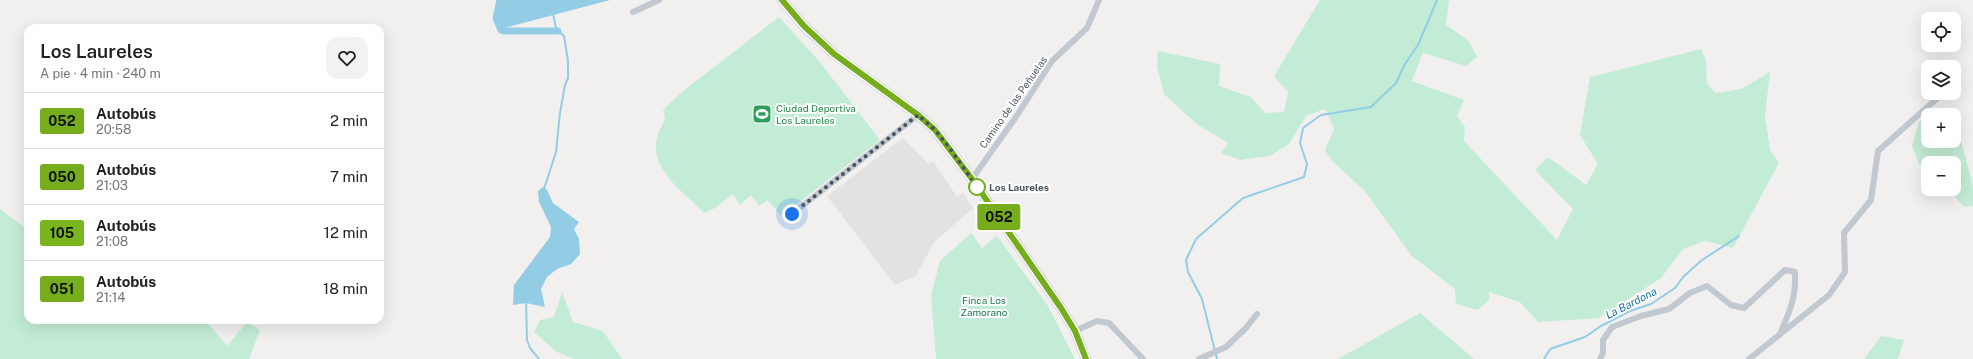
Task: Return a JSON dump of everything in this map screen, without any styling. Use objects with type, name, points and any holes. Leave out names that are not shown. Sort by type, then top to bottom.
[{"type":"main road","points":[[782,0],[804,26],[834,54],[918,115],[940,135],[972,179],[1075,331],[1086,359]]},
{"type":"street","points":[[633,12],[659,0]]},
{"type":"street","name":"Camino de las Peñuelas","points":[[972,179],[1016,117],[1052,61],[1087,28],[1099,0]]},
{"type":"street","points":[[1749,359],[1829,295],[1845,272],[1844,233],[1871,200],[1878,151],[1935,100]]},
{"type":"street","points":[[792,214],[918,115]]},
{"type":"street","points":[[1600,359],[1603,353],[1603,340],[1612,327],[1641,316],[1669,309],[1690,293],[1707,286],[1731,305],[1744,308],[1785,270],[1795,272],[1795,283],[1793,301],[1779,336]]},
{"type":"street","points":[[1199,359],[1226,347],[1246,328],[1257,314]]},
{"type":"street","points":[[1075,331],[1097,321],[1109,323],[1143,359]]},
{"type":"shaded area","points":[[903,138],[929,164],[933,161],[957,197],[963,193],[973,208],[934,242],[916,276],[895,285],[827,196]]},
{"type":"green space","points":[[1320,0],[1449,0],[1446,25],[1469,41],[1477,57],[1466,66],[1423,53],[1412,81],[1464,100],[1457,116],[1465,127],[1464,141],[1557,240],[1573,209],[1535,170],[1548,157],[1586,185],[1598,164],[1580,135],[1590,77],[1701,49],[1706,60],[1707,84],[1716,93],[1741,89],[1770,72],[1765,116],[1770,150],[1779,163],[1733,248],[1705,241],[1683,249],[1661,278],[1599,318],[1538,322],[1520,302],[1489,292],[1489,300],[1478,310],[1456,304],[1455,289],[1412,256],[1364,190],[1332,161],[1325,150],[1334,129],[1325,109],[1306,116],[1289,144],[1270,156],[1240,160],[1221,153],[1228,143],[1198,125],[1164,94],[1157,67],[1158,51],[1220,64],[1219,86],[1251,97],[1265,113],[1284,112],[1288,92],[1274,76]]},
{"type":"green space","name":"Ciudad Deportiva Los Laureles","points":[[779,17],[819,61],[880,140],[781,216],[768,200],[759,206],[751,195],[740,205],[733,194],[715,208],[704,213],[670,180],[663,171],[658,160],[656,150],[657,138],[665,118],[663,110],[683,91]]},
{"type":"green space","points":[[1921,120],[1921,148],[1961,148],[1961,140],[1973,187],[1973,206],[1964,207],[1954,196],[1961,196],[1961,156],[1921,156],[1921,166],[1919,164],[1912,146],[1919,122]]},
{"type":"green space","points":[[0,209],[24,227],[24,324],[208,324],[227,346],[245,324],[250,324],[260,330],[249,359],[0,359]]},
{"type":"green space","name":"Finca Los Zamorano","points":[[971,233],[982,248],[997,236],[1048,306],[1075,359],[936,359],[931,295],[940,261]]},
{"type":"green space","points":[[562,292],[573,322],[603,331],[622,359],[574,359],[557,352],[534,332],[540,320],[554,317]]},
{"type":"green space","points":[[1420,313],[1474,359],[1338,359]]},
{"type":"green space","points":[[1881,336],[1904,340],[1898,359],[1864,359]]},
{"type":"water","points":[[502,0],[610,0],[504,28],[499,20]]},
{"type":"water","points":[[543,187],[547,190],[553,203],[579,222],[574,229],[579,239],[580,254],[571,264],[557,269],[547,277],[541,289],[545,307],[526,303],[513,305],[514,285],[550,237],[551,227],[539,202],[538,191]]},
{"type":"waterway","points":[[500,0],[496,18],[501,30],[558,31]]},
{"type":"waterway","points":[[1217,359],[1202,299],[1188,272],[1186,260],[1196,239],[1243,198],[1304,177],[1307,164],[1300,143],[1303,128],[1321,115],[1371,107],[1396,83],[1405,64],[1418,45],[1437,0]]},
{"type":"waterway","points":[[544,189],[556,152],[560,113],[565,85],[568,78],[568,61],[564,36],[556,29],[553,13]]},
{"type":"waterway","name":"La Bardona","points":[[1544,359],[1550,349],[1585,337],[1601,326],[1630,311],[1651,304],[1675,288],[1683,277],[1702,260],[1739,236]]},
{"type":"waterway","points":[[526,301],[527,340],[530,348],[539,359]]},
{"type":"bus line","name":"052","points":[[782,0],[804,26],[834,54],[918,115],[935,130],[972,179],[1061,308],[1075,331],[1086,359]]},
{"type":"place","name":"Ciudad Deportiva Los Laureles","points":[[762,114]]},
{"type":"place","name":"Los Laureles","points":[[977,187]]},
{"type":"route","points":[[792,214],[918,115],[935,130],[978,188],[977,187]]}]
